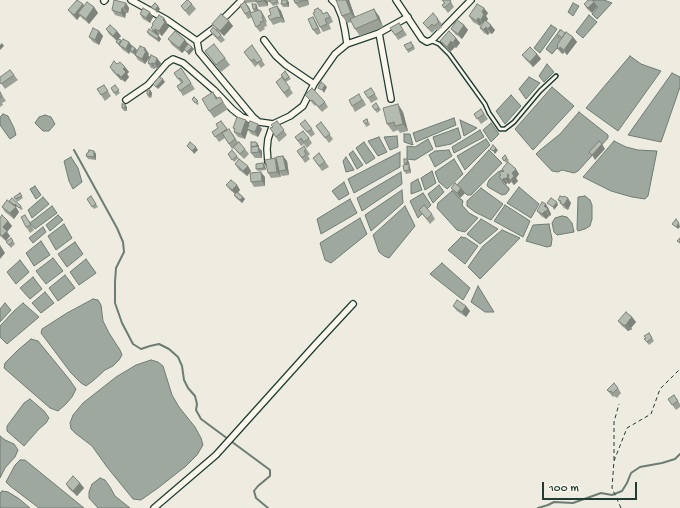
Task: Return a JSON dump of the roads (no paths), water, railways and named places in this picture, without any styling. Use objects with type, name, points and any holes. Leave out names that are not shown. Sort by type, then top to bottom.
[{"type":"street","points":[[131,0],[167,20],[197,41],[199,52],[259,122]]},
{"type":"street","points":[[197,41],[213,29],[242,0]]},
{"type":"street","points":[[332,0],[337,5],[342,17],[347,44]]},
{"type":"street","points":[[396,0],[422,39],[427,42],[432,40],[471,0]]},
{"type":"street","points":[[126,100],[148,85],[167,63],[173,59],[183,63],[242,117],[273,124],[290,116],[303,106],[314,84],[335,54],[347,44],[380,33],[408,17]]},
{"type":"street","points":[[380,33],[391,99]]},
{"type":"street","points":[[264,40],[276,56],[286,65],[314,84]]},
{"type":"street","points":[[268,162],[268,138],[273,124]]},
{"type":"street","points":[[154,508],[216,455],[354,304]]},
{"type":"lane","points":[[432,40],[439,44],[449,54],[485,104],[489,113],[500,129],[505,129],[514,122],[540,91],[556,76]]},
{"type":"waterway","points":[[74,150],[117,228],[123,242],[124,252],[116,268],[115,303],[122,323],[133,344],[141,349],[159,344],[169,349],[178,357],[182,366],[184,380],[188,388],[195,396],[197,404],[196,410],[201,419],[270,470],[270,476],[254,491],[256,498],[268,508]]},
{"type":"waterway","points":[[538,508],[554,502],[573,503],[601,493],[612,495],[622,491],[631,473],[640,467],[675,459],[680,454]]}]
